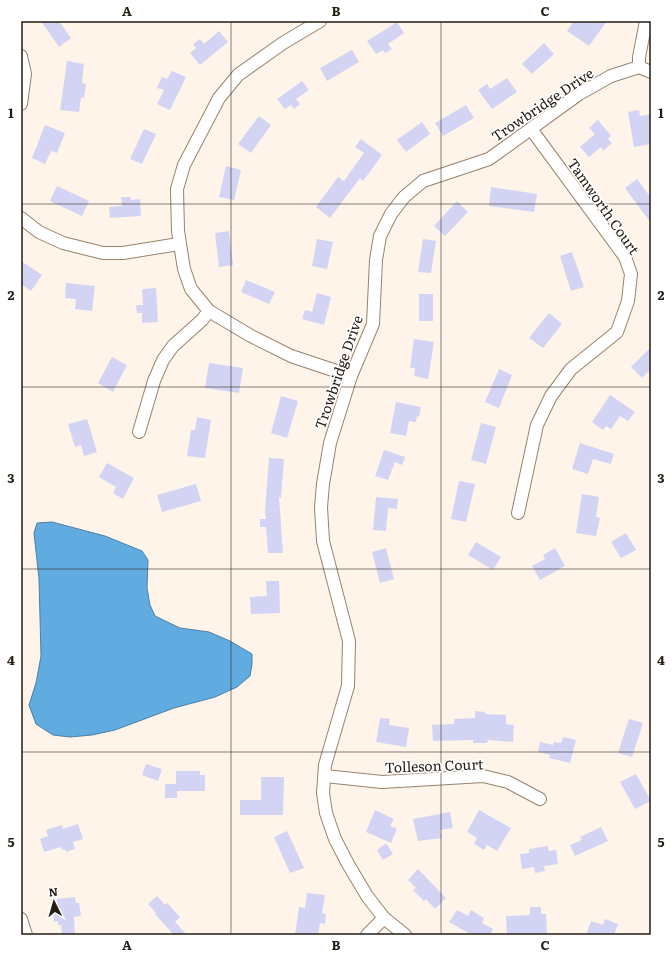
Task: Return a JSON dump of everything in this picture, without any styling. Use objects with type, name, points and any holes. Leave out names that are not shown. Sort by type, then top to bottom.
[{"type":"street","points":[[320,21],[283,43],[238,74],[219,98],[184,165],[177,188],[176,206],[179,244],[184,270],[191,290],[209,311],[251,336],[291,356],[351,376]]},
{"type":"street","points":[[646,21],[639,57],[639,67],[651,72]]},
{"type":"street","points":[[21,56],[25,74],[21,104]]},
{"type":"street","name":"Trowbridge Drive","points":[[405,935],[384,918],[367,896],[348,864],[335,839],[326,813],[323,793],[325,765],[348,686],[349,641],[324,542],[322,499],[323,484],[330,443],[351,376],[373,324],[376,260],[380,236],[391,214],[404,197],[423,181],[489,159],[579,94],[611,76],[639,67]]},
{"type":"street","name":"Tamworth Court","points":[[518,513],[537,425],[551,396],[571,369],[617,332],[628,301],[631,274],[625,257],[531,129]]},
{"type":"street","points":[[21,218],[39,232],[63,243],[103,253],[123,253],[179,244]]},
{"type":"street","points":[[139,432],[154,381],[163,360],[174,346],[202,320],[209,311]]},
{"type":"street","name":"Tolleson Court","points":[[324,776],[382,782],[483,776],[508,782],[540,799]]},
{"type":"street","points":[[367,935],[384,918]]},
{"type":"street","points":[[21,919],[26,935]]},
{"type":"water","points":[[52,522],[105,536],[142,551],[148,560],[147,588],[150,605],[155,616],[180,628],[209,632],[230,641],[252,654],[250,676],[237,687],[215,697],[174,708],[115,730],[92,735],[70,737],[53,735],[36,724],[29,705],[36,683],[41,656],[39,579],[34,533],[37,523]]},
{"type":"building","points":[[41,21],[59,21],[71,38],[59,47]]},
{"type":"building","points":[[574,21],[607,21],[589,46],[567,31]]},
{"type":"building","points":[[397,22],[404,33],[388,44],[392,49],[385,53],[383,50],[376,54],[367,41]]},
{"type":"building","points":[[219,31],[228,42],[200,65],[190,53],[196,48],[193,44],[200,39],[204,44]]},
{"type":"building","points":[[544,43],[554,54],[532,74],[522,64]]},
{"type":"building","points":[[352,50],[359,62],[327,81],[320,68]]},
{"type":"building","points":[[67,61],[84,64],[82,83],[86,84],[84,98],[81,97],[79,112],[60,110]]},
{"type":"building","points":[[172,71],[186,77],[170,110],[157,104],[164,90],[157,88],[162,77],[167,79]]},
{"type":"building","points":[[507,78],[517,92],[492,109],[478,90],[487,84],[490,89]]},
{"type":"building","points":[[302,81],[309,90],[296,99],[300,104],[294,109],[291,105],[285,109],[277,99]]},
{"type":"building","points":[[466,105],[474,118],[443,136],[435,123]]},
{"type":"building","points":[[639,110],[640,116],[651,114],[651,144],[634,147],[628,112]]},
{"type":"building","points":[[259,116],[271,125],[251,153],[238,144]]},
{"type":"building","points":[[598,120],[611,136],[608,139],[612,143],[603,151],[601,147],[589,157],[580,147],[595,134],[589,128]]},
{"type":"building","points":[[422,122],[430,134],[406,152],[397,140]]},
{"type":"building","points":[[45,125],[65,133],[57,153],[51,151],[45,164],[32,158]]},
{"type":"building","points":[[144,129],[156,134],[142,164],[130,159]]},
{"type":"building","points":[[361,139],[382,155],[363,181],[360,178],[330,218],[316,207],[338,177],[344,181],[364,153],[355,147]]},
{"type":"building","points":[[226,166],[241,170],[234,200],[219,197]]},
{"type":"building","points":[[637,179],[651,198],[651,223],[625,188]]},
{"type":"building","points":[[57,186],[89,201],[82,216],[50,201]]},
{"type":"building","points":[[491,187],[537,194],[534,212],[489,206]]},
{"type":"building","points":[[121,197],[130,197],[131,200],[140,199],[141,216],[110,218],[109,207],[122,206]]},
{"type":"building","points":[[457,201],[468,212],[445,236],[434,226]]},
{"type":"building","points":[[229,231],[233,265],[219,267],[215,233]]},
{"type":"building","points":[[317,239],[333,242],[327,269],[312,266]]},
{"type":"building","points":[[423,239],[436,241],[431,273],[418,272]]},
{"type":"building","points":[[572,252],[584,287],[571,291],[560,256]]},
{"type":"building","points":[[21,261],[42,275],[31,291],[21,284]]},
{"type":"building","points":[[246,280],[275,292],[269,304],[241,292]]},
{"type":"building","points":[[66,283],[95,286],[92,311],[75,309],[76,299],[65,298]]},
{"type":"building","points":[[156,288],[158,322],[142,323],[142,313],[137,313],[136,305],[143,305],[142,289]]},
{"type":"building","points":[[317,293],[331,297],[324,325],[302,319],[305,310],[312,312]]},
{"type":"building","points":[[419,294],[433,294],[433,321],[419,321]]},
{"type":"building","points":[[549,313],[562,324],[543,348],[529,338]]},
{"type":"building","points":[[414,339],[434,342],[428,379],[414,376],[415,368],[410,368]]},
{"type":"building","points":[[651,347],[651,369],[642,378],[631,367]]},
{"type":"building","points":[[112,357],[127,365],[113,392],[98,383]]},
{"type":"building","points":[[209,363],[243,368],[239,393],[205,388]]},
{"type":"building","points":[[499,369],[512,375],[499,408],[485,402]]},
{"type":"building","points":[[610,395],[635,412],[628,421],[620,416],[611,429],[606,426],[603,430],[592,422]]},
{"type":"building","points":[[281,396],[298,401],[287,438],[271,433]]},
{"type":"building","points":[[396,402],[421,407],[419,417],[417,416],[416,422],[409,421],[406,436],[390,433]]},
{"type":"building","points":[[197,417],[211,420],[205,458],[187,456],[191,430],[195,430]]},
{"type":"building","points":[[87,419],[97,452],[84,456],[81,445],[75,447],[68,424]]},
{"type":"building","points":[[481,423],[496,427],[486,464],[471,460]]},
{"type":"building","points":[[580,443],[614,454],[611,464],[593,459],[588,474],[572,469]]},
{"type":"building","points":[[384,450],[405,457],[402,465],[395,462],[388,480],[375,476]]},
{"type":"building","points":[[269,458],[284,459],[281,498],[279,497],[283,553],[268,553],[266,527],[260,527],[260,519],[266,519],[265,511]]},
{"type":"building","points":[[107,463],[134,478],[123,499],[113,493],[116,487],[99,477]]},
{"type":"building","points":[[459,481],[475,484],[466,522],[451,519]]},
{"type":"building","points":[[196,484],[201,501],[162,512],[157,495]]},
{"type":"building","points":[[582,494],[599,497],[596,517],[600,518],[596,536],[576,533]]},
{"type":"building","points":[[376,497],[398,499],[397,509],[388,508],[386,531],[373,530]]},
{"type":"building","points":[[626,533],[636,550],[621,558],[611,542]]},
{"type":"building","points":[[476,542],[501,557],[493,570],[468,555]]},
{"type":"building","points":[[386,548],[394,579],[380,583],[372,552]]},
{"type":"building","points":[[555,548],[565,566],[540,580],[532,566],[545,559],[543,555]]},
{"type":"building","points":[[266,581],[279,581],[280,613],[251,614],[250,597],[267,596]]},
{"type":"building","points":[[475,711],[485,712],[485,714],[506,715],[506,724],[514,725],[513,742],[488,740],[487,743],[473,743],[473,740],[433,741],[432,725],[454,724],[454,719],[475,718]]},
{"type":"building","points":[[380,718],[390,719],[389,725],[409,728],[406,747],[376,742]]},
{"type":"building","points":[[629,719],[643,723],[632,757],[618,753]]},
{"type":"building","points":[[563,737],[576,740],[570,763],[549,758],[550,755],[538,752],[540,742],[553,745],[554,742],[561,743]]},
{"type":"building","points":[[146,764],[162,769],[158,781],[142,775]]},
{"type":"building","points":[[176,771],[200,771],[200,775],[205,775],[205,791],[177,791],[177,798],[165,798],[165,784],[176,784]]},
{"type":"building","points":[[636,774],[651,801],[635,809],[620,782]]},
{"type":"building","points":[[261,777],[284,777],[283,815],[240,815],[240,800],[261,800]]},
{"type":"building","points":[[375,810],[394,819],[390,826],[397,829],[391,843],[366,832]]},
{"type":"building","points":[[479,810],[511,828],[497,851],[487,845],[484,850],[474,844],[477,838],[467,832]]},
{"type":"building","points":[[450,812],[453,828],[440,830],[442,838],[418,841],[413,819]]},
{"type":"building","points":[[78,824],[83,839],[73,842],[75,849],[66,852],[65,849],[62,850],[61,847],[44,852],[40,839],[48,836],[46,830],[62,825],[63,829]]},
{"type":"building","points":[[601,827],[608,841],[575,856],[570,845],[582,840],[580,837]]},
{"type":"building","points":[[287,831],[304,868],[290,873],[274,837]]},
{"type":"building","points":[[386,843],[393,854],[383,860],[377,850]]},
{"type":"building","points":[[548,846],[549,851],[556,850],[558,864],[544,866],[545,871],[535,873],[534,867],[522,869],[520,854],[529,853],[529,849]]},
{"type":"building","points":[[418,869],[446,898],[435,909],[426,899],[424,901],[413,890],[416,888],[408,880]]},
{"type":"building","points":[[307,893],[325,895],[322,913],[326,914],[325,924],[320,923],[318,935],[295,935],[299,907],[305,908]]},
{"type":"building","points":[[157,896],[165,905],[167,903],[180,917],[175,922],[187,935],[174,935],[155,914],[156,913],[148,904]]},
{"type":"building","points":[[75,897],[76,903],[79,903],[81,916],[74,917],[75,935],[62,935],[61,925],[58,925],[58,921],[54,922],[52,901]]},
{"type":"building","points":[[530,907],[541,907],[541,914],[546,914],[547,935],[507,935],[506,916],[530,915]]},
{"type":"building","points":[[457,910],[468,916],[471,910],[484,918],[482,923],[493,929],[490,935],[472,935],[449,922]]},
{"type":"building","points":[[605,919],[618,924],[614,935],[586,935],[591,921],[603,925]]}]
